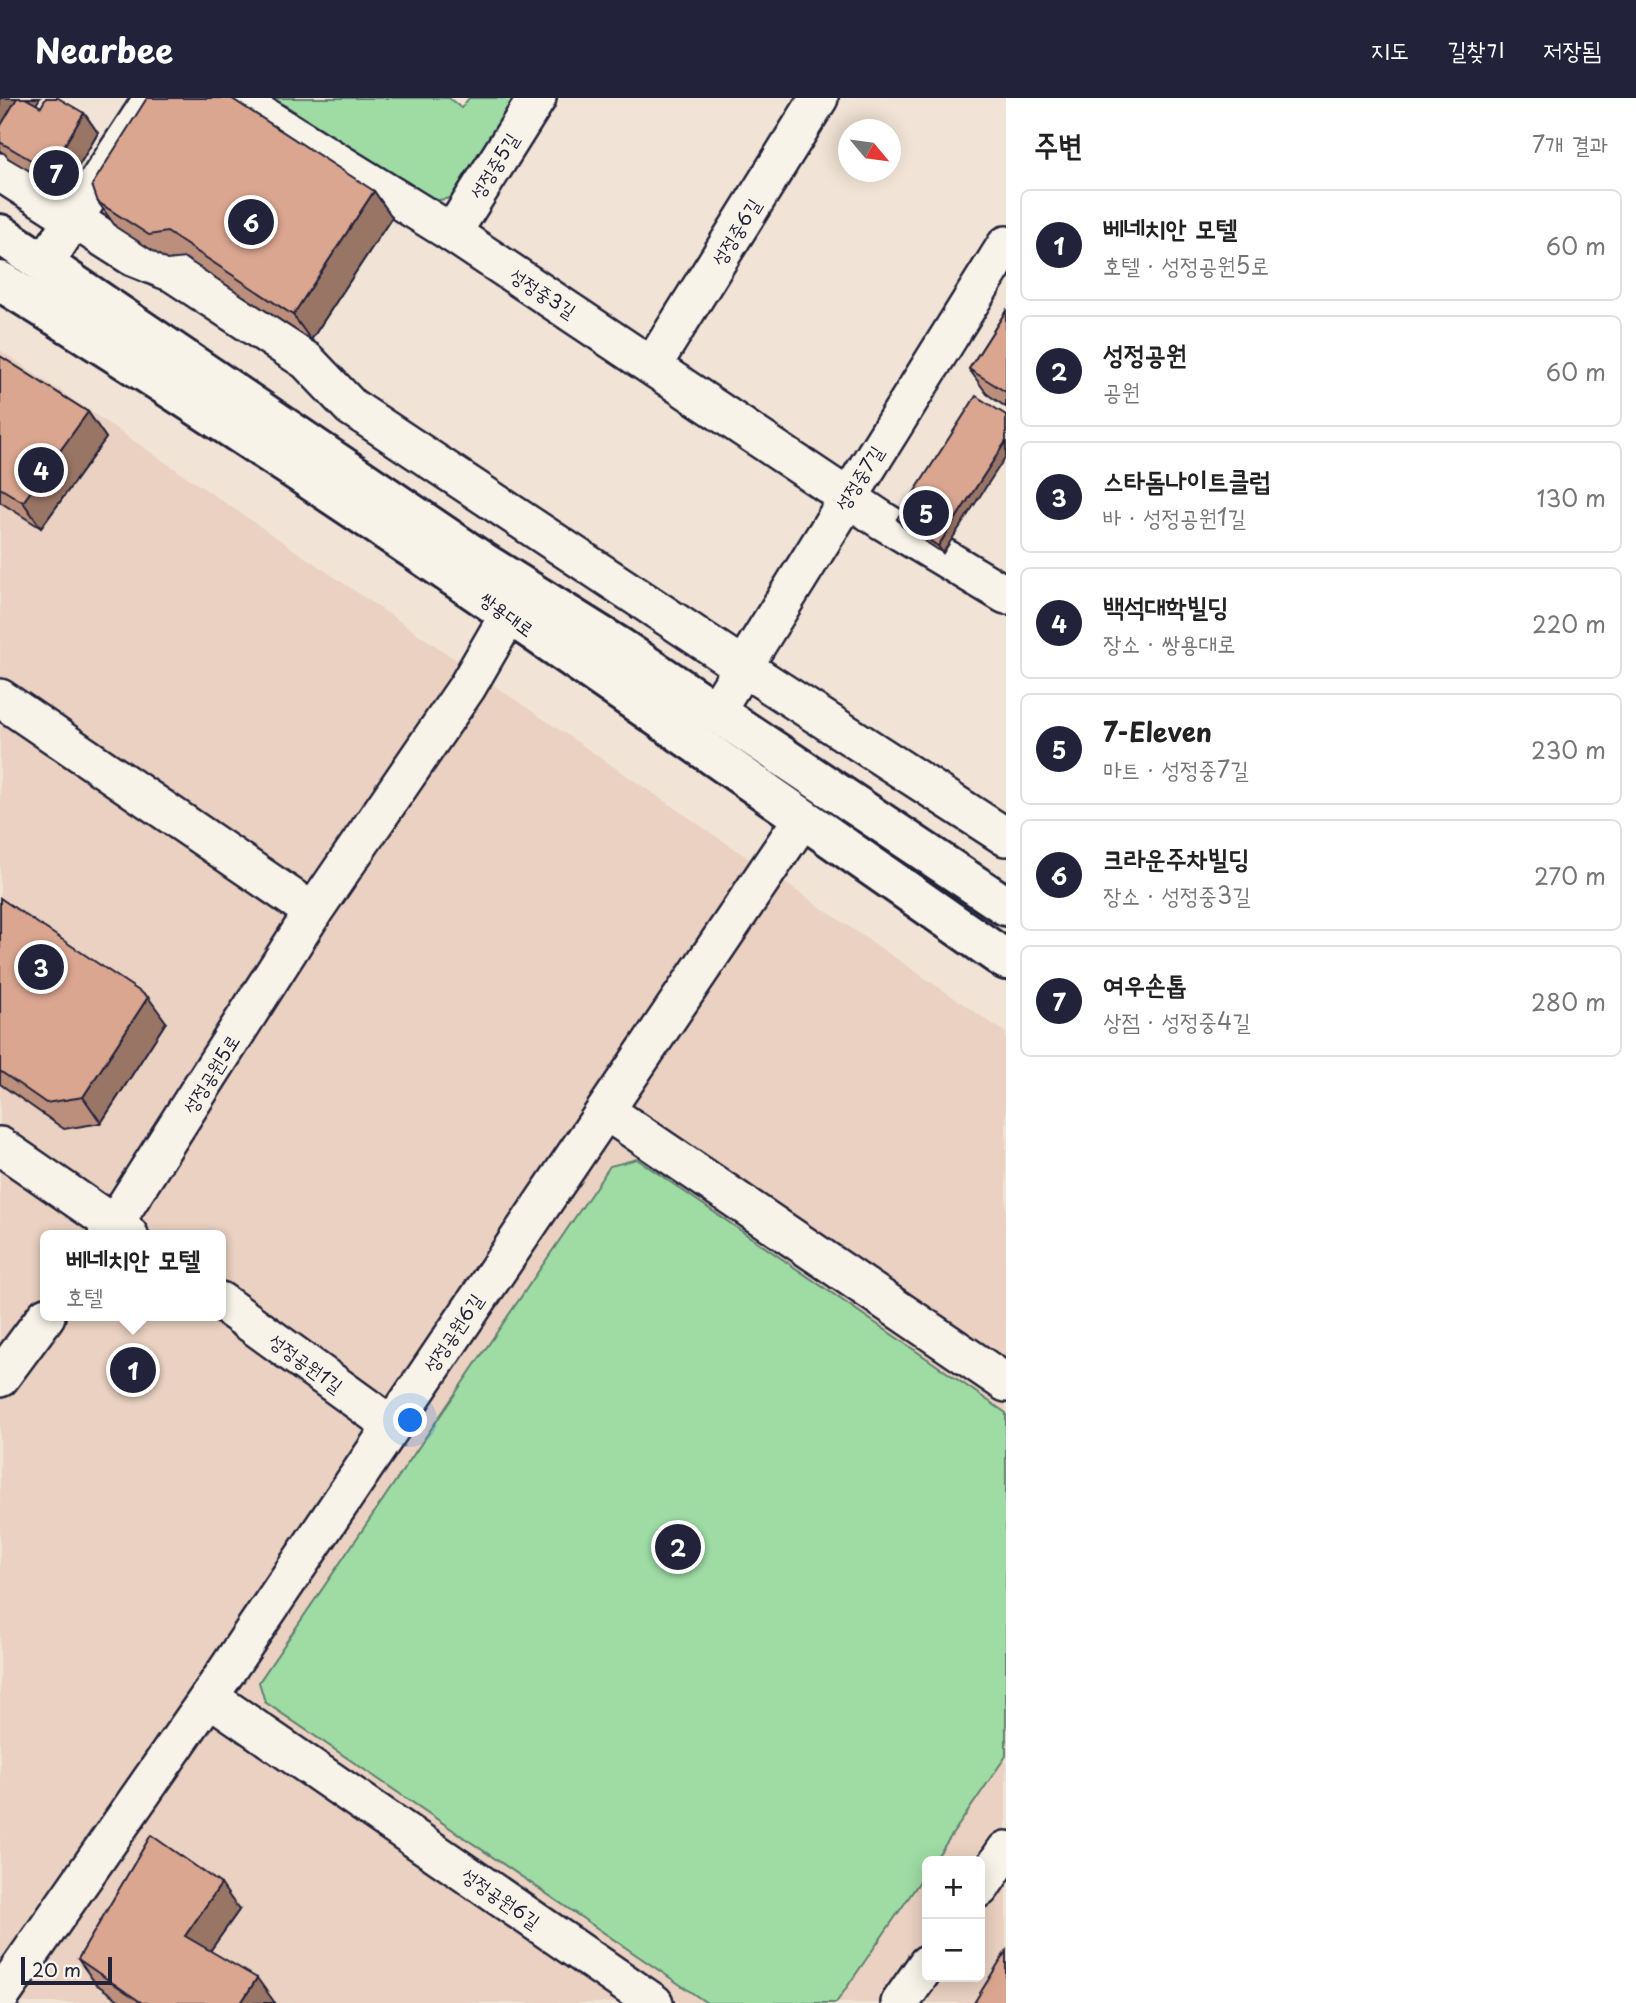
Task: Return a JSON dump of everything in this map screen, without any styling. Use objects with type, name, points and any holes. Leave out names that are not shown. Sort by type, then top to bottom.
[{"type":"main road","name":"쌍용대로","points":[[0,234],[484,562],[1006,906]]},
{"type":"main road","name":"쌍용대로","points":[[0,281],[263,450],[803,818],[1006,960]]},
{"type":"street","points":[[44,264],[153,98]]},
{"type":"street","name":"성정중3길","points":[[234,98],[452,233],[883,521],[1006,595]]},
{"type":"street","name":"성정중5길","points":[[452,233],[537,98]]},
{"type":"street","name":"성정중6길","points":[[652,366],[819,98]]},
{"type":"street","points":[[0,172],[132,257],[173,273],[307,360],[351,407],[743,667],[1006,836]]},
{"type":"street","name":"성정중7길","points":[[715,712],[1006,245]]},
{"type":"street","name":"성정공원5로","points":[[118,1230],[313,912],[467,687],[508,616]]},
{"type":"street","points":[[0,698],[313,912]]},
{"type":"street","name":"성정공원6길","points":[[0,1997],[209,1697],[803,818]]},
{"type":"street","points":[[606,1111],[1006,1383]]},
{"type":"street","points":[[0,1146],[114,1230]]},
{"type":"street","name":"성정공원1길","points":[[226,1305],[391,1425]]},
{"type":"street","points":[[0,1378],[42,1321]]},
{"type":"street","name":"성정공원6길","points":[[209,1697],[654,2003]]},
{"type":"street","points":[[985,1881],[1006,1850]]},
{"type":"street","points":[[900,2003],[922,1971]]},
{"type":"shaded area","points":[[0,350],[1006,1033],[1006,2003],[0,2003]]},
{"type":"green space","points":[[274,98],[449,98],[461,108],[469,98],[514,98],[451,198],[433,201]]},
{"type":"green space","points":[[637,1159],[1006,1413],[1006,1756],[937,1856],[922,1856],[922,1878],[836,2003],[707,2003],[265,1702],[259,1682],[610,1166]]},
{"type":"building","points":[[17,98],[25,98],[41,107],[46,98],[58,98],[84,113],[56,159],[36,163],[0,142],[0,127]]},
{"type":"building","points":[[147,98],[231,98],[374,191],[293,315],[167,232],[149,235],[98,202],[92,185]]},
{"type":"building","points":[[1006,311],[1006,392],[969,369]]},
{"type":"building","points":[[0,356],[88,412],[23,502],[0,488]]},
{"type":"building","points":[[976,396],[1006,415],[1006,441],[938,546],[897,519]]},
{"type":"building","points":[[0,898],[148,997],[83,1097],[46,1103],[0,1071]]},
{"type":"building","points":[[151,1835],[221,1884],[185,1936],[257,1978],[241,2003],[142,2003],[78,1959]]},
{"type":"building","points":[[1006,1951],[1006,2003],[974,2003]]},
{"type":"place","name":"여우손톱","points":[[56,173]]},
{"type":"place","name":"크라운주차빌딩","points":[[251,222]]},
{"type":"place","name":"백석대학빌딩","points":[[41,470]]},
{"type":"place","name":"7-Eleven","points":[[926,513]]},
{"type":"place","name":"스타돔나이트클럽","points":[[41,967]]},
{"type":"place","name":"베네치안 모텔","points":[[133,1370]]},
{"type":"place","name":"성정공원","points":[[678,1547]]}]
